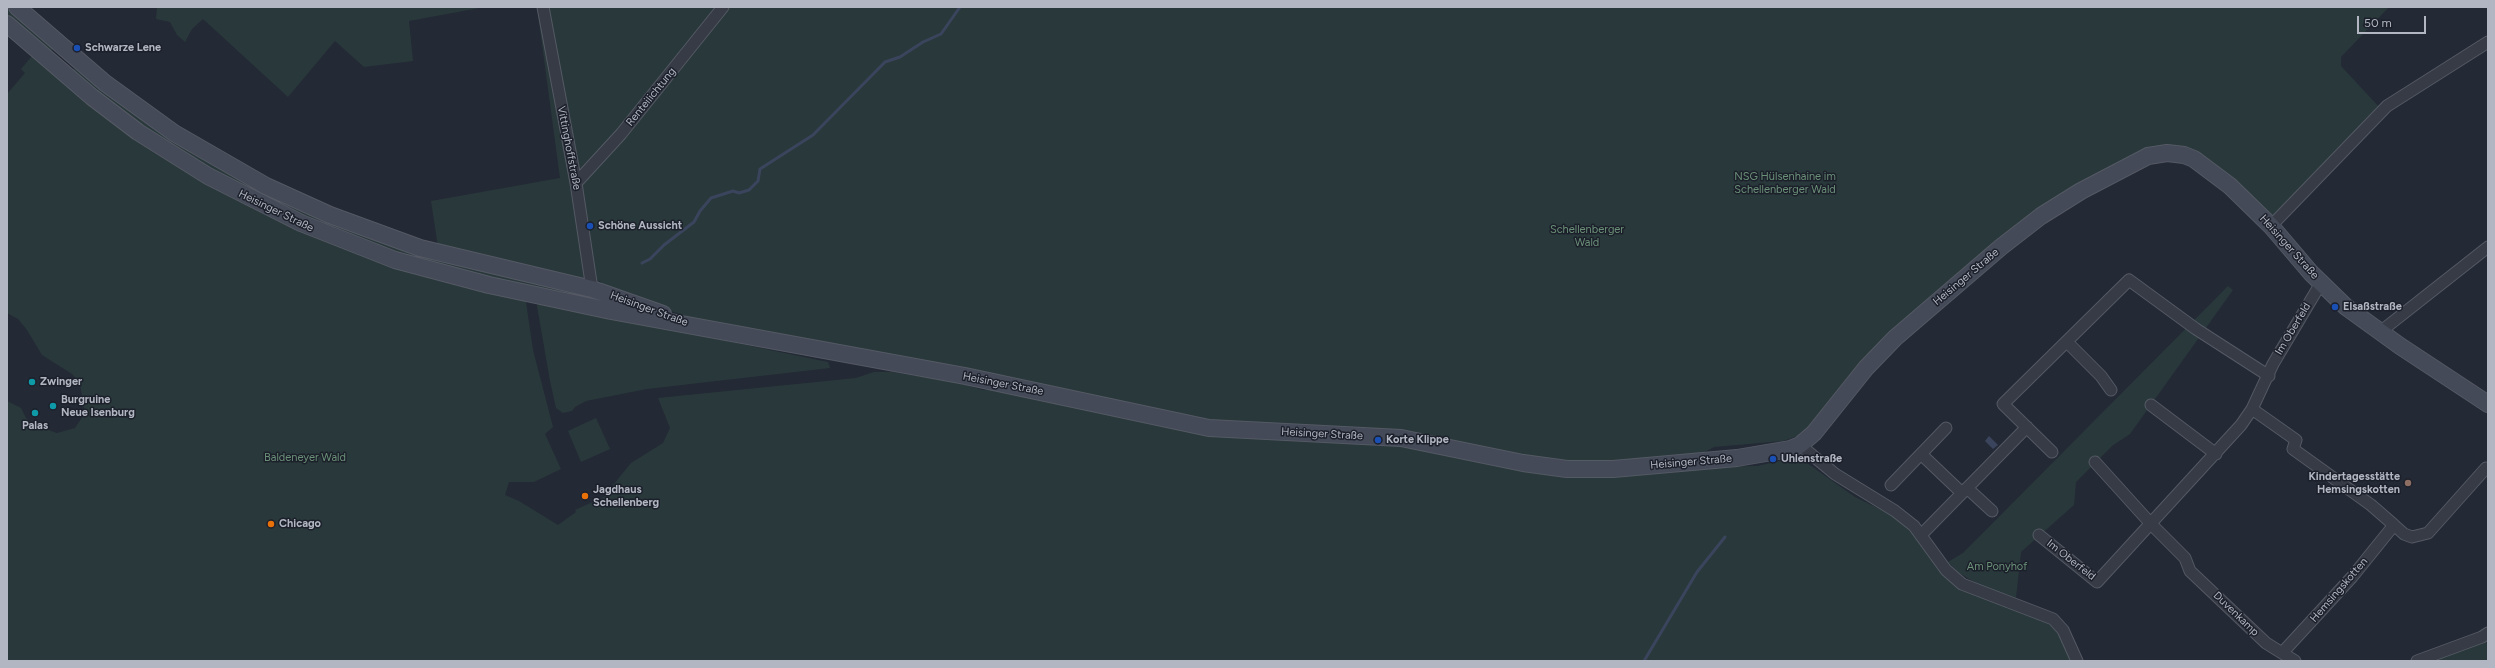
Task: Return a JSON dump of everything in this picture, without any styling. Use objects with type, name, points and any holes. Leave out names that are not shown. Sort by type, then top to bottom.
[{"type":"main road","name":"Heisinger Straße","points":[[16,7],[105,83],[174,133],[266,186],[330,215],[420,248],[592,289],[705,330]]},
{"type":"main road","name":"Heisinger Straße","points":[[7,24],[92,97],[138,132],[208,176],[264,206],[341,240],[395,260],[450,276],[590,307],[705,330],[965,376],[1209,428],[1402,438],[1523,464],[1567,470],[1613,469],[1737,458],[1772,453],[1800,445],[1814,433],[1866,368],[1890,343],[1974,269],[2062,202],[2148,156],[2176,153],[2194,160],[2230,186],[2272,226],[2321,283],[2346,307],[2380,332],[2488,404]]},
{"type":"main road","points":[[590,307],[592,289]]},
{"type":"street","name":"Vittinghoffstraße","points":[[543,7],[576,183],[592,289]]},
{"type":"street","name":"Renteilichtung","points":[[576,183],[621,134],[723,7]]},
{"type":"street","points":[[2272,226],[2387,106],[2488,42]]},
{"type":"street","points":[[2380,332],[2488,246]]},
{"type":"street","points":[[2052,452],[2003,404],[2068,342],[2129,280],[2196,329],[2269,376]]},
{"type":"street","name":"Im Oberfeld","points":[[2039,535],[2097,582],[2152,525],[2216,454],[2252,409],[2269,376],[2273,364],[2321,283]]},
{"type":"street","points":[[2068,342],[2101,376],[2111,390]]},
{"type":"street","points":[[2151,405],[2216,454]]},
{"type":"street","points":[[2252,409],[2296,440],[2293,449],[2371,504],[2404,534],[2412,537],[2428,533],[2486,468]]},
{"type":"street","points":[[1921,535],[2027,427]]},
{"type":"street","points":[[1891,485],[1946,428]]},
{"type":"street","points":[[1800,445],[1835,474],[1904,517],[1921,535],[1946,570],[1962,584],[2053,619],[2063,630],[2077,661]]},
{"type":"street","points":[[1921,454],[1964,490],[1992,510]]},
{"type":"street","points":[[2095,462],[2152,525]]},
{"type":"street","name":"Duvenkamp","points":[[2152,525],[2185,558],[2190,571],[2257,634],[2295,661]]},
{"type":"street","name":"Hemsingskotten","points":[[2282,653],[2352,577],[2394,525]]},
{"type":"street","points":[[2418,661],[2486,638]]},
{"type":"green space","points":[[7,7],[10,7],[53,46],[50,52],[7,18]]},
{"type":"green space","points":[[157,7],[485,7],[409,21],[413,61],[364,67],[335,41],[288,97],[203,19],[192,29],[185,42],[177,35],[170,22],[156,19]]},
{"type":"green space","name":"Schellenberger Wald","points":[[537,7],[2389,7],[2341,57],[2341,66],[2381,109],[2272,225],[2231,185],[2167,152],[2030,220],[1801,435],[1783,441],[1714,447],[1695,457],[1569,466],[1204,422],[701,321],[619,294],[606,288],[600,281],[573,277],[438,247],[431,201],[560,178]]},
{"type":"green space","name":"Baldeneyer Wald","points":[[36,51],[239,198],[522,297],[526,302],[533,350],[553,427],[545,434],[561,469],[534,482],[509,482],[505,495],[519,501],[558,525],[576,512],[575,510],[610,494],[609,490],[631,463],[663,443],[670,428],[658,398],[856,378],[874,372],[892,372],[959,383],[983,390],[995,389],[1184,429],[1405,444],[1522,469],[1757,466],[1794,458],[1807,463],[1855,497],[1890,514],[1906,525],[1917,536],[1940,569],[2055,627],[2073,661],[7,661],[7,401],[21,408],[26,418],[34,425],[57,433],[75,428],[81,419],[84,409],[80,384],[72,374],[42,355],[27,330],[18,319],[7,313],[7,94],[25,73],[21,69]]},
{"type":"green space","points":[[78,67],[267,192],[578,292],[580,299],[447,271],[312,224],[184,157],[72,73],[73,69]]},
{"type":"green space","name":"Am Ponyhof","points":[[2228,286],[2233,290],[2130,434],[2112,446],[2076,482],[2074,505],[2021,552],[2016,598],[1983,587],[1959,573],[1948,562],[1963,553]]},
{"type":"green space","points":[[539,302],[828,362],[830,368],[647,389],[586,401],[575,407],[572,411],[563,413],[556,408],[550,381],[537,306]]},
{"type":"green space","points":[[596,418],[610,449],[581,462],[568,431]]},
{"type":"green space","points":[[2482,640],[2488,644],[2488,661],[2424,661]]},
{"type":"water","points":[[1989,436],[1998,445],[1993,449],[1985,441]]},
{"type":"waterway","points":[[642,263],[650,259],[664,245],[694,222],[700,211],[711,198],[733,191],[739,193],[749,190],[758,181],[760,169],[813,135],[885,62],[900,57],[923,42],[941,34],[960,7]]},
{"type":"waterway","points":[[1644,661],[1697,572],[1725,537]]},
{"type":"place","name":"Schwarze Lene","points":[[77,48]]},
{"type":"place","name":"Schöne Aussicht","points":[[590,226]]},
{"type":"place","name":"Elsaßstraße","points":[[2335,307]]},
{"type":"place","name":"Zwinger","points":[[32,382]]},
{"type":"place","name":"Burgruine Neue Isenburg","points":[[53,406]]},
{"type":"place","name":"Palas","points":[[35,413]]},
{"type":"place","name":"Korte Klippe","points":[[1378,440]]},
{"type":"place","name":"Uhlenstraße","points":[[1773,459]]},
{"type":"place","name":"Kindertagesstätte Hemsingskotten","points":[[2408,483]]},
{"type":"place","name":"Jagdhaus Schellenberg","points":[[585,496]]},
{"type":"place","name":"Chicago","points":[[271,524]]},
{"type":"park label","name":"NSG Hülsenhaine im Schellenberger Wald","points":[[1785,183]]}]
